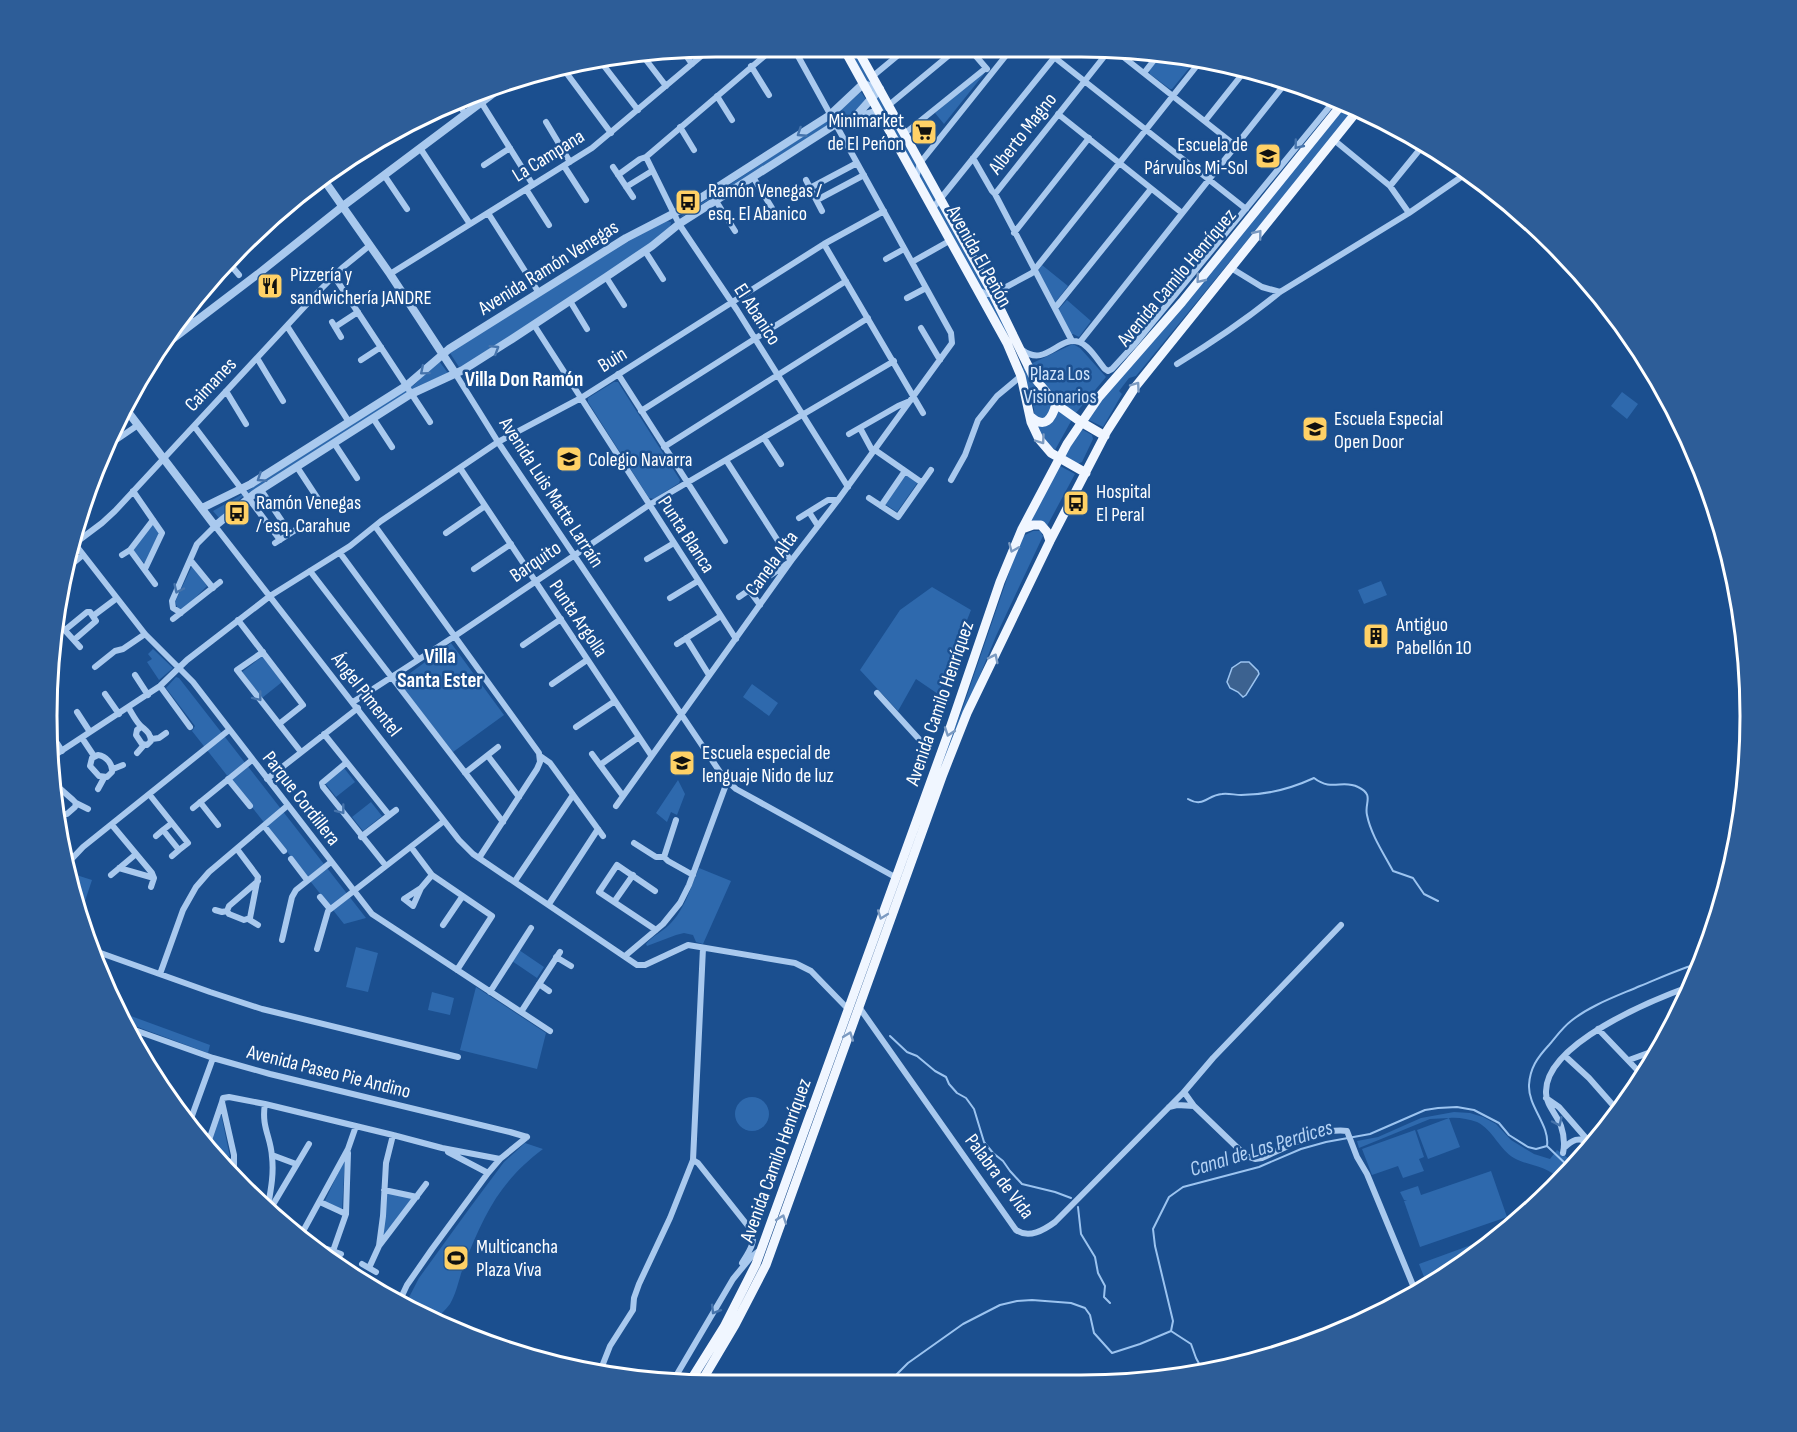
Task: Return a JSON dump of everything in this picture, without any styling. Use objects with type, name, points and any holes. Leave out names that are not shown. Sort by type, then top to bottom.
[{"type":"main road","name":"Avenida El Peñón","points":[[848,57],[1010,348],[1021,376],[1030,416],[1039,439],[1051,453],[1086,472]]},
{"type":"main road","name":"Avenida El Peñón","points":[[862,57],[993,294],[1033,376],[1056,404],[1105,436]]},
{"type":"main road","name":"Avenida Camilo Henríquez","points":[[694,1374],[734,1310],[763,1247],[952,724],[1000,582],[1022,529],[1059,458],[1081,422],[1107,387],[1182,302],[1338,109]]},
{"type":"main road","name":"Avenida Camilo Henríquez","points":[[705,1375],[735,1325],[766,1265],[919,838],[967,713],[1050,541],[1118,412],[1145,373],[1353,116]]},
{"type":"main road","points":[[1030,416],[1039,422],[1047,421],[1052,417],[1056,404]]},
{"type":"main road","points":[[1022,529],[1041,525],[1050,541]]},
{"type":"street","name":"La Campana","points":[[390,274],[592,148],[700,57]]},
{"type":"street","points":[[618,175],[646,157],[763,57]]},
{"type":"street","points":[[798,57],[926,288],[907,298]]},
{"type":"street","points":[[873,76],[896,57]]},
{"type":"street","points":[[889,105],[947,57]]},
{"type":"street","points":[[977,57],[991,75]]},
{"type":"street","points":[[916,178],[920,163],[1005,57]]},
{"type":"street","points":[[933,208],[1054,57],[1246,209]]},
{"type":"street","points":[[687,58],[692,64]]},
{"type":"street","name":"Alberto Magno","points":[[1104,58],[995,194],[1055,309],[1076,341],[1108,371]]},
{"type":"street","points":[[1125,58],[1236,146]]},
{"type":"street","points":[[647,61],[666,86]]},
{"type":"street","points":[[1144,73],[1153,61]]},
{"type":"street","points":[[752,66],[769,95]]},
{"type":"street","points":[[605,67],[638,110]]},
{"type":"street","points":[[904,134],[986,68]]},
{"type":"street","points":[[978,290],[986,294],[993,294],[1034,270],[1195,68]]},
{"type":"street","points":[[567,74],[610,133]]},
{"type":"street","points":[[1205,121],[1240,77]]},
{"type":"street","points":[[863,84],[880,89]]},
{"type":"street","name":"Avenida Ramón Venegas","points":[[202,508],[242,489],[406,386],[449,349],[626,238],[675,214],[830,115],[863,84]]},
{"type":"street","points":[[1019,348],[1030,356],[1036,357],[1076,341],[1281,88]]},
{"type":"street","name":"Avenida Ramón Venegas","points":[[854,118],[880,89]]},
{"type":"street","points":[[717,96],[732,120]]},
{"type":"street","points":[[180,334],[485,99]]},
{"type":"street","points":[[481,102],[533,184]]},
{"type":"street","name":"Avenida Camilo Henríquez","points":[[1108,371],[1116,366],[1134,345],[1330,106]]},
{"type":"street","points":[[461,108],[465,114]]},
{"type":"street","name":"Avenida Ramón Venegas","points":[[215,526],[261,490],[411,394],[455,373],[534,325],[645,250],[679,224],[836,124],[878,111]]},
{"type":"street","points":[[1058,114],[1182,213]]},
{"type":"street","points":[[546,122],[586,200]]},
{"type":"street","points":[[680,127],[694,150]]},
{"type":"street","points":[[1014,233],[1089,138]]},
{"type":"street","points":[[1334,140],[1390,186],[1408,213]]},
{"type":"street","points":[[420,148],[470,224]]},
{"type":"street","points":[[484,165],[510,148]]},
{"type":"street","points":[[1390,186],[1419,150]]},
{"type":"street","name":"El Abanico","points":[[646,157],[679,224],[848,487]]},
{"type":"street","points":[[973,158],[995,194]]},
{"type":"street","points":[[810,188],[857,163]]},
{"type":"street","points":[[613,167],[633,197]]},
{"type":"street","points":[[626,187],[652,171]]},
{"type":"street","points":[[384,175],[407,209]]},
{"type":"street","points":[[817,200],[864,175]]},
{"type":"street","points":[[753,177],[772,208]]},
{"type":"street","points":[[1177,364],[1223,336],[1234,325],[1280,292],[1408,213],[1460,178]]},
{"type":"street","points":[[806,180],[822,211]]},
{"type":"street","name":"Avenida Luis Matte Larraín","points":[[327,184],[390,274],[498,442],[727,782],[895,877]]},
{"type":"street","points":[[526,189],[549,225]]},
{"type":"street","points":[[1055,309],[1151,189]]},
{"type":"street","points":[[716,201],[735,231]]},
{"type":"street","name":"Buin","points":[[58,753],[160,687],[180,667],[270,596],[340,553],[375,526],[498,442],[581,398],[824,244],[884,211]]},
{"type":"street","points":[[488,213],[539,293]]},
{"type":"street","points":[[912,262],[951,240]]},
{"type":"street","points":[[824,244],[923,413]]},
{"type":"street","name":"Caimanes","points":[[82,535],[107,519],[334,276],[369,246]]},
{"type":"street","points":[[886,259],[904,249]]},
{"type":"street","points":[[645,250],[663,279]]},
{"type":"street","points":[[233,268],[239,275]]},
{"type":"street","points":[[1231,268],[1262,287],[1280,292]]},
{"type":"street","points":[[334,276],[430,422]]},
{"type":"street","points":[[606,277],[624,305]]},
{"type":"street","points":[[641,411],[846,281]]},
{"type":"street","name":"Canela Alta","points":[[616,806],[791,561],[951,345],[951,333],[926,288]]},
{"type":"street","points":[[570,301],[587,329]]},
{"type":"street","points":[[341,337],[333,325],[358,312]]},
{"type":"street","points":[[664,447],[868,318]]},
{"type":"street","points":[[190,319],[194,323]]},
{"type":"street","name":"Punta Blanca","points":[[534,325],[735,639]]},
{"type":"street","points":[[287,326],[349,422]]},
{"type":"street","points":[[921,328],[940,360]]},
{"type":"street","points":[[361,360],[381,347]]},
{"type":"street","points":[[257,358],[283,401]]},
{"type":"street","name":"Barquito","points":[[353,702],[650,505],[894,361]]},
{"type":"street","points":[[618,374],[725,541]]},
{"type":"street","points":[[951,480],[965,455],[978,420],[997,396],[1021,376]]},
{"type":"street","points":[[226,391],[246,424]]},
{"type":"street","points":[[849,434],[913,399]]},
{"type":"street","name":"Ángel Pimentel","points":[[130,415],[463,845],[626,956]]},
{"type":"street","points":[[373,418],[392,447]]},
{"type":"street","points":[[120,436],[138,424]]},
{"type":"street","points":[[194,426],[249,498],[278,541],[297,529]]},
{"type":"street","points":[[860,428],[874,451],[921,482]]},
{"type":"street","points":[[764,438],[781,464]]},
{"type":"street","points":[[334,443],[357,477]]},
{"type":"street","points":[[726,460],[791,561],[739,597]]},
{"type":"street","points":[[297,467],[318,499]]},
{"type":"street","name":"Punta Argolla","points":[[460,468],[651,755]]},
{"type":"street","points":[[868,498],[897,517],[931,470]]},
{"type":"street","points":[[881,506],[905,471]]},
{"type":"street","points":[[261,490],[290,533]]},
{"type":"street","points":[[133,491],[162,533],[145,569]]},
{"type":"street","points":[[799,518],[828,500],[838,500]]},
{"type":"street","points":[[446,533],[485,506]]},
{"type":"street","points":[[809,512],[818,526]]},
{"type":"street","points":[[122,555],[130,550],[153,520]]},
{"type":"street","points":[[181,613],[174,610],[172,601],[197,544],[215,526]]},
{"type":"street","points":[[375,526],[537,748],[540,756],[539,766],[479,858]]},
{"type":"street","points":[[647,559],[674,543]]},
{"type":"street","points":[[474,569],[510,544]]},
{"type":"street","name":"Parque Cordillera","points":[[78,548],[146,634],[180,667],[374,916],[550,1031]]},
{"type":"street","points":[[130,550],[155,584]]},
{"type":"street","points":[[340,553],[418,659]]},
{"type":"street","points":[[76,561],[83,555]]},
{"type":"street","points":[[191,561],[213,588]]},
{"type":"street","points":[[310,571],[503,822]]},
{"type":"street","points":[[670,598],[698,581]]},
{"type":"street","points":[[173,619],[220,582]]},
{"type":"street","points":[[749,590],[760,605]]},
{"type":"street","points":[[93,616],[117,598]]},
{"type":"street","points":[[63,628],[87,612],[93,616],[96,621],[74,640]]},
{"type":"street","points":[[677,644],[721,616]]},
{"type":"street","points":[[524,645],[561,619]]},
{"type":"street","points":[[238,620],[303,705],[279,723]]},
{"type":"street","points":[[63,628],[80,647]]},
{"type":"street","points":[[95,667],[115,651],[123,649],[146,634]]},
{"type":"street","points":[[686,638],[709,675]]},
{"type":"street","points":[[263,652],[237,670],[301,752]]},
{"type":"street","points":[[552,684],[587,660]]},
{"type":"street","points":[[135,675],[148,695]]},
{"type":"street","points":[[160,687],[190,727]]},
{"type":"street","points":[[878,693],[928,749]]},
{"type":"street","points":[[105,694],[119,714]]},
{"type":"street","points":[[576,727],[615,700]]},
{"type":"street","points":[[128,707],[152,739]]},
{"type":"street","points":[[267,779],[358,708]]},
{"type":"street","points":[[77,712],[90,732]]},
{"type":"street","points":[[141,727],[137,730],[136,735],[140,743],[144,745]]},
{"type":"street","points":[[73,858],[229,730]]},
{"type":"street","points":[[137,753],[152,739],[159,738],[166,733]]},
{"type":"street","points":[[324,734],[389,815]]},
{"type":"street","points":[[600,765],[639,737]]},
{"type":"street","points":[[82,738],[94,756]]},
{"type":"street","points":[[58,745],[62,751]]},
{"type":"street","points":[[465,773],[498,747]]},
{"type":"street","points":[[592,754],[623,796]]},
{"type":"street","points":[[104,778],[90,766],[90,761],[94,756],[103,756],[113,769]]},
{"type":"street","points":[[488,756],[519,797]]},
{"type":"street","points":[[540,756],[550,764],[603,836]]},
{"type":"street","points":[[193,808],[252,760]]},
{"type":"street","points":[[346,763],[322,783],[322,787],[386,866]]},
{"type":"street","points":[[98,789],[113,769],[123,765]]},
{"type":"street","points":[[228,779],[250,806]]},
{"type":"street","points":[[727,782],[693,875],[680,903],[669,918],[626,956],[637,965],[645,965],[688,945],[795,963],[811,971],[848,1009]]},
{"type":"street","points":[[62,792],[88,809]]},
{"type":"street","points":[[149,794],[188,843]]},
{"type":"street","points":[[515,881],[573,795]]},
{"type":"street","points":[[200,802],[218,825]]},
{"type":"street","points":[[65,815],[76,803]]},
{"type":"street","points":[[160,974],[191,894],[209,872],[287,806]]},
{"type":"street","points":[[361,837],[396,810]]},
{"type":"street","points":[[664,857],[675,820]]},
{"type":"street","points":[[317,949],[330,909],[444,821]]},
{"type":"street","points":[[156,837],[172,823]]},
{"type":"street","points":[[111,825],[151,871],[154,878],[151,887]]},
{"type":"street","points":[[264,826],[284,851]]},
{"type":"street","points":[[549,904],[598,829]]},
{"type":"street","points":[[163,830],[179,850]]},
{"type":"street","points":[[172,856],[195,837]]},
{"type":"street","points":[[634,843],[656,857],[664,857]]},
{"type":"street","points":[[411,847],[432,875],[492,916],[457,970]]},
{"type":"street","points":[[237,849],[258,880],[248,920]]},
{"type":"street","points":[[111,875],[136,854]]},
{"type":"street","points":[[664,857],[666,861],[693,875]]},
{"type":"street","points":[[291,859],[307,880]]},
{"type":"street","points":[[282,940],[294,893],[298,887],[331,862]]},
{"type":"street","points":[[656,891],[617,865],[599,892],[656,930]]},
{"type":"street","points":[[119,868],[154,878]]},
{"type":"street","points":[[421,888],[432,875]]},
{"type":"street","points":[[614,902],[633,875]]},
{"type":"street","points":[[258,880],[266,882]]},
{"type":"street","points":[[227,911],[231,903],[258,880]]},
{"type":"street","points":[[320,897],[330,909]]},
{"type":"street","points":[[444,925],[462,897]]},
{"type":"street","points":[[215,910],[227,911]]},
{"type":"street","points":[[227,911],[237,918],[258,925]]},
{"type":"street","name":"Palabra de Vida","points":[[859,1007],[1009,1221],[1020,1233],[1039,1232],[1056,1221],[1184,1092],[1213,1058],[1341,925]]},
{"type":"street","points":[[490,992],[531,928]]},
{"type":"street","points":[[603,1365],[610,1346],[633,1310],[639,1284],[670,1218],[693,1160],[703,948]]},
{"type":"street","points":[[101,953],[262,1009],[458,1057]]},
{"type":"street","points":[[521,1012],[558,954],[571,966]]},
{"type":"street","points":[[538,984],[549,991]]},
{"type":"street","points":[[1585,1140],[1576,1139],[1569,1143],[1564,1151],[1562,1128],[1546,1098],[1548,1078],[1554,1067],[1580,1042],[1598,1029],[1679,991]]},
{"type":"street","points":[[1598,1029],[1637,1069]]},
{"type":"street","name":"Avenida Paseo Pie Andino","points":[[138,1032],[213,1058],[270,1074],[527,1137],[500,1159]]},
{"type":"street","points":[[1629,1060],[1647,1053]]},
{"type":"street","points":[[1565,1056],[1613,1105]]},
{"type":"street","points":[[192,1116],[213,1058]]},
{"type":"street","points":[[1184,1092],[1194,1106],[1246,1156],[1255,1159],[1263,1158],[1320,1135],[1347,1131],[1413,1285]]},
{"type":"street","points":[[210,1138],[223,1098],[229,1097],[442,1148],[500,1159],[426,1258],[402,1295]]},
{"type":"street","points":[[1546,1098],[1559,1107],[1586,1138]]},
{"type":"street","points":[[222,1102],[234,1163]]},
{"type":"street","points":[[265,1104],[263,1122],[272,1155],[270,1201]]},
{"type":"street","points":[[1168,1107],[1194,1106]]},
{"type":"street","points":[[304,1230],[348,1149],[356,1126]]},
{"type":"street","points":[[379,1246],[386,1163],[393,1135]]},
{"type":"street","points":[[272,1202],[309,1144]]},
{"type":"street","points":[[442,1148],[488,1173]]},
{"type":"street","points":[[330,1250],[346,1214],[348,1149]]},
{"type":"street","points":[[272,1155],[296,1164]]},
{"type":"street","points":[[677,1374],[752,1246],[754,1237],[749,1227],[698,1163],[693,1160]]},
{"type":"street","points":[[369,1268],[379,1246],[426,1184]]},
{"type":"street","points":[[384,1190],[417,1197]]},
{"type":"street","points":[[320,1202],[346,1214]]},
{"type":"street","points":[[733,1279],[751,1257],[763,1247]]},
{"type":"street","points":[[331,1250],[341,1254]]},
{"type":"street","points":[[362,1264],[376,1272]]},
{"type":"green space","points":[[853,57],[859,57],[1002,317],[1010,344]]},
{"type":"green space","points":[[1155,62],[1190,67],[1172,89],[1150,74],[1149,70]]},
{"type":"green space","points":[[982,72],[984,74],[944,124],[935,113]]},
{"type":"green space","points":[[861,92],[867,101],[846,118],[830,124],[680,217],[828,120]]},
{"type":"green space","points":[[1342,111],[1350,115],[1136,376],[1129,378],[1119,391],[1122,394],[1103,427],[1087,419],[1115,381],[1177,311]]},
{"type":"green space","points":[[666,221],[671,222],[670,227],[641,252],[459,367],[450,353],[453,350],[630,238]]},
{"type":"green space","points":[[1042,265],[1068,286],[1054,304],[1037,273]]},
{"type":"green space","points":[[1067,300],[1091,321],[1079,337],[1070,335],[1057,311]]},
{"type":"green space","name":"Plaza Los Visionarios","points":[[1073,344],[1080,348],[1106,377],[1075,414],[1055,450],[1035,426],[1034,409],[1022,368]]},
{"type":"green space","points":[[439,361],[448,373],[416,387],[242,497],[219,518],[213,511],[414,385]]},
{"type":"green space","points":[[614,382],[618,382],[680,480],[679,483],[654,499],[649,498],[588,402],[588,398]]},
{"type":"green space","points":[[1622,392],[1638,404],[1627,419],[1611,406]]},
{"type":"green space","points":[[1083,430],[1092,435],[1093,439],[1082,462],[1077,464],[1064,455],[1078,431]]},
{"type":"green space","points":[[1058,465],[1075,474],[1047,526],[1040,521],[1026,523]]},
{"type":"green space","points":[[906,475],[918,482],[897,512],[885,504]]},
{"type":"green space","points":[[153,524],[161,532],[145,564],[133,550]]},
{"type":"green space","points":[[1033,531],[1040,531],[1043,536],[996,636],[926,807],[937,769],[962,710],[1012,564],[1023,536]]},
{"type":"green space","points":[[192,566],[207,586],[182,611],[178,609],[175,602]]},
{"type":"green space","points":[[1381,581],[1387,595],[1364,604],[1358,590]]},
{"type":"green space","points":[[932,587],[971,610],[938,694],[916,679],[898,711],[860,670],[900,610]]},
{"type":"green space","points":[[451,643],[504,715],[453,752],[398,682]]},
{"type":"green space","points":[[153,649],[173,668],[159,680],[147,662],[152,659],[148,654]]},
{"type":"green space","points":[[263,656],[282,682],[262,698],[242,672]]},
{"type":"green space","points":[[176,677],[366,918],[344,924],[192,731],[195,726],[166,688]]},
{"type":"green space","points":[[752,684],[778,703],[769,716],[743,697]]},
{"type":"green space","points":[[344,768],[355,782],[336,797],[325,783]]},
{"type":"green space","points":[[678,780],[685,794],[677,815],[671,812],[667,822],[656,813]]},
{"type":"green space","points":[[371,802],[382,816],[363,831],[352,817]]},
{"type":"green space","points":[[699,868],[731,881],[703,944],[696,942],[693,935],[684,933],[647,946],[648,941],[669,925],[679,913]]},
{"type":"green space","points":[[76,875],[92,880],[84,903]]},
{"type":"green space","points":[[356,947],[378,953],[368,992],[346,987]]},
{"type":"green space","points":[[519,950],[544,967],[537,978],[512,961]]},
{"type":"green space","points":[[476,987],[546,1033],[537,1069],[460,1050]]},
{"type":"green space","points":[[432,992],[454,998],[450,1015],[428,1010]]},
{"type":"green space","points":[[129,1015],[210,1045],[208,1053],[135,1026]]},
{"type":"green space","points":[[752,1097],[764,1102],[769,1114],[764,1126],[752,1131],[740,1126],[735,1114],[740,1102]]},
{"type":"green space","points":[[1454,1112],[1470,1113],[1496,1124],[1511,1140],[1534,1154],[1550,1159],[1557,1150],[1569,1159],[1554,1174],[1514,1158],[1504,1150],[1483,1125],[1456,1118],[1430,1119],[1359,1148],[1357,1141],[1378,1137],[1421,1118]]},
{"type":"green space","points":[[221,1114],[230,1157],[225,1155],[212,1140]]},
{"type":"green space","points":[[1449,1118],[1460,1147],[1428,1159],[1417,1130]]},
{"type":"green space","points":[[1415,1130],[1424,1157],[1419,1159],[1424,1171],[1403,1178],[1398,1166],[1372,1175],[1362,1149]]},
{"type":"green space","points":[[525,1143],[543,1149],[515,1174],[494,1201],[471,1247],[454,1295],[441,1314],[408,1298],[419,1278],[504,1162]]},
{"type":"green space","points":[[345,1158],[342,1209],[324,1203]]},
{"type":"green space","points":[[1491,1171],[1507,1217],[1420,1247],[1404,1201],[1407,1200],[1404,1200],[1400,1192],[1418,1186],[1421,1195]]},
{"type":"green space","points":[[386,1191],[417,1197],[380,1245]]},
{"type":"green space","points":[[1476,1243],[1424,1278],[1419,1264]]},
{"type":"shaded area","points":[[1241,662],[1249,662],[1259,674],[1243,697],[1230,688],[1227,682],[1232,668]]},
{"type":"waterway","points":[[1188,799],[1202,802],[1222,794],[1269,793],[1314,778],[1326,784],[1347,784],[1358,787],[1368,796],[1366,811],[1371,830],[1393,871],[1413,878],[1424,894],[1438,901]]},
{"type":"waterway","name":"Canal de Las Perdices","points":[[896,1375],[908,1363],[963,1324],[1000,1305],[1017,1301],[1071,1303],[1085,1308],[1090,1315],[1094,1333],[1112,1353],[1171,1331],[1173,1321],[1153,1229],[1169,1197],[1183,1187],[1259,1167],[1301,1149],[1370,1134],[1425,1110],[1438,1108],[1457,1107],[1474,1110],[1499,1123],[1509,1135],[1528,1147],[1536,1149],[1547,1146],[1545,1131],[1532,1101],[1529,1085],[1533,1068],[1545,1050],[1568,1024],[1587,1010],[1691,966]]},
{"type":"waterway","points":[[890,1036],[907,1052],[917,1056],[946,1077],[957,1093],[966,1098],[974,1109],[984,1142],[1022,1184],[1071,1198]]},
{"type":"waterway","points":[[1547,1146],[1565,1163]]},
{"type":"waterway","points":[[1078,1207],[1081,1234],[1095,1257],[1098,1273],[1105,1286],[1104,1297],[1110,1303]]},
{"type":"waterway","points":[[1171,1331],[1191,1344],[1199,1364]]},
{"type":"place","name":"Minimarket de El Peńon","points":[[924,132]]},
{"type":"place","name":"Escuela de Párvulos Mi-Sol","points":[[1268,156]]},
{"type":"place","name":"Ramón Venegas / esq. El Abanico","points":[[688,202]]},
{"type":"place","name":"Pizzería y sandwichería JANDRE","points":[[270,286]]},
{"type":"place","name":"Escuela Especial Open Door","points":[[1315,429]]},
{"type":"place","name":"Colegio Navarra","points":[[569,459]]},
{"type":"place","name":"Hospital El Peral","points":[[1076,503]]},
{"type":"place","name":"Ramón Venegas / esq. Carahue","points":[[237,513]]},
{"type":"place","name":"Antiguo Pabellón 10","points":[[1376,636]]},
{"type":"place","name":"Escuela especial de lenguaje Nido de luz","points":[[682,763]]},
{"type":"place","name":"Multicancha Plaza Viva","points":[[456,1258]]},
{"type":"district","name":"Villa Don Ramón","points":[[524,379]]},
{"type":"district","name":"Villa Santa Ester","points":[[440,668]]}]
